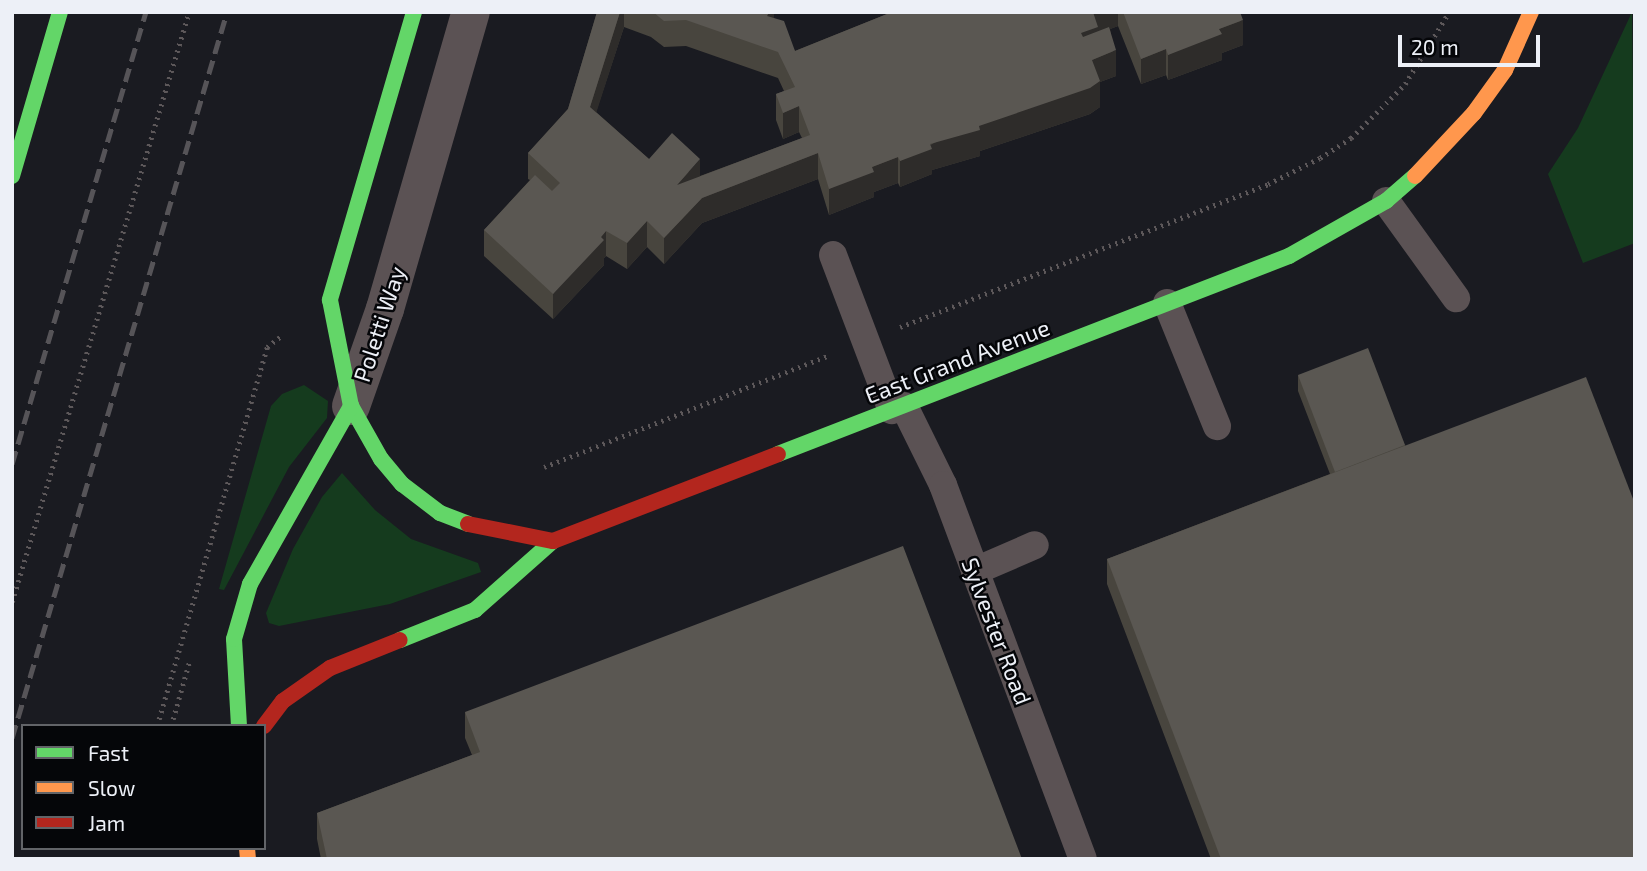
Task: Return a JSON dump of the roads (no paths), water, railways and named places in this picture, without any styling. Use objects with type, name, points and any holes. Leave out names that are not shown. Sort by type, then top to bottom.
[{"type":"main road","points":[[12,176],[30,93],[60,12]]},
{"type":"main road","name":"Poletti Way","points":[[351,406],[330,300],[414,12]]},
{"type":"main road","name":"East Grand Avenue","points":[[351,406],[381,459],[402,484],[440,513],[486,531],[553,541],[1289,256],[1387,201],[1426,167],[1474,113],[1504,70],[1531,12]]},
{"type":"main road","points":[[239,724],[234,639],[250,584],[351,406]]},
{"type":"main road","points":[[266,724],[283,701],[330,668],[475,610],[553,541]]},
{"type":"street","name":"Poletti Way","points":[[351,406],[385,309],[471,12]]},
{"type":"lane","points":[[1387,201],[1457,299]]},
{"type":"lane","name":"Sylvester Road","points":[[833,255],[865,341],[898,408],[943,485],[1083,859]]},
{"type":"lane","points":[[1167,303],[1217,426]]},
{"type":"lane","points":[[975,571],[1035,545]]},
{"type":"railway","points":[[12,464],[146,12]]},
{"type":"railway","points":[[12,738],[227,12]]}]
